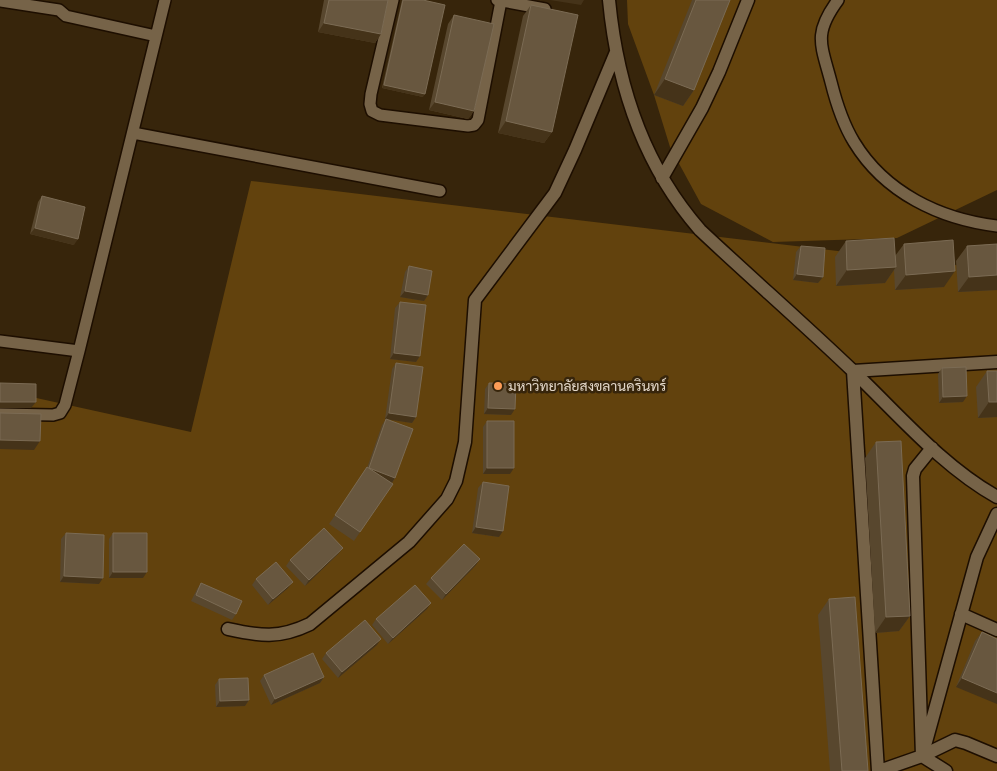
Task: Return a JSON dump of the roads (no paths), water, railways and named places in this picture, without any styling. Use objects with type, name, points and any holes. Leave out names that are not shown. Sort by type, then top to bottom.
[{"type":"street","points":[[609,0],[616,52],[626,95],[638,128],[662,178],[679,205],[700,230],[853,371],[932,448],[974,483],[997,497]]},
{"type":"street","points":[[662,178],[702,108],[719,72],[748,0]]},
{"type":"street","points":[[228,628],[256,635],[271,636],[297,630],[310,624],[409,542],[447,499],[456,481],[465,442],[474,300],[555,193],[616,52]]},
{"type":"street","points":[[853,371],[997,362]]},
{"type":"street","points":[[853,371],[878,771],[922,756],[952,741],[959,740],[997,756]]},
{"type":"street","points":[[922,756],[913,476],[915,469],[932,448]]},
{"type":"street","points":[[922,756],[977,557],[997,514]]},
{"type":"street","points":[[960,614],[997,630]]},
{"type":"street","points":[[922,756],[946,771]]},
{"type":"lane","points":[[0,414],[49,416],[60,413],[66,400],[165,0]]},
{"type":"lane","points":[[393,0],[371,94],[370,104],[372,111],[380,115],[468,126],[474,125],[478,120],[499,0],[554,10]]},
{"type":"lane","points":[[838,0],[823,25],[821,39],[839,111],[854,142],[876,171],[914,201],[945,215],[979,224],[997,226]]},
{"type":"lane","points":[[0,1],[27,3],[59,10],[66,16],[156,36]]},
{"type":"lane","points":[[133,133],[440,191]]},
{"type":"lane","points":[[0,341],[79,351]]},
{"type":"place","name":"มหาวิทยาลัยสงขลานครินทร์","points":[[498,386]]}]
